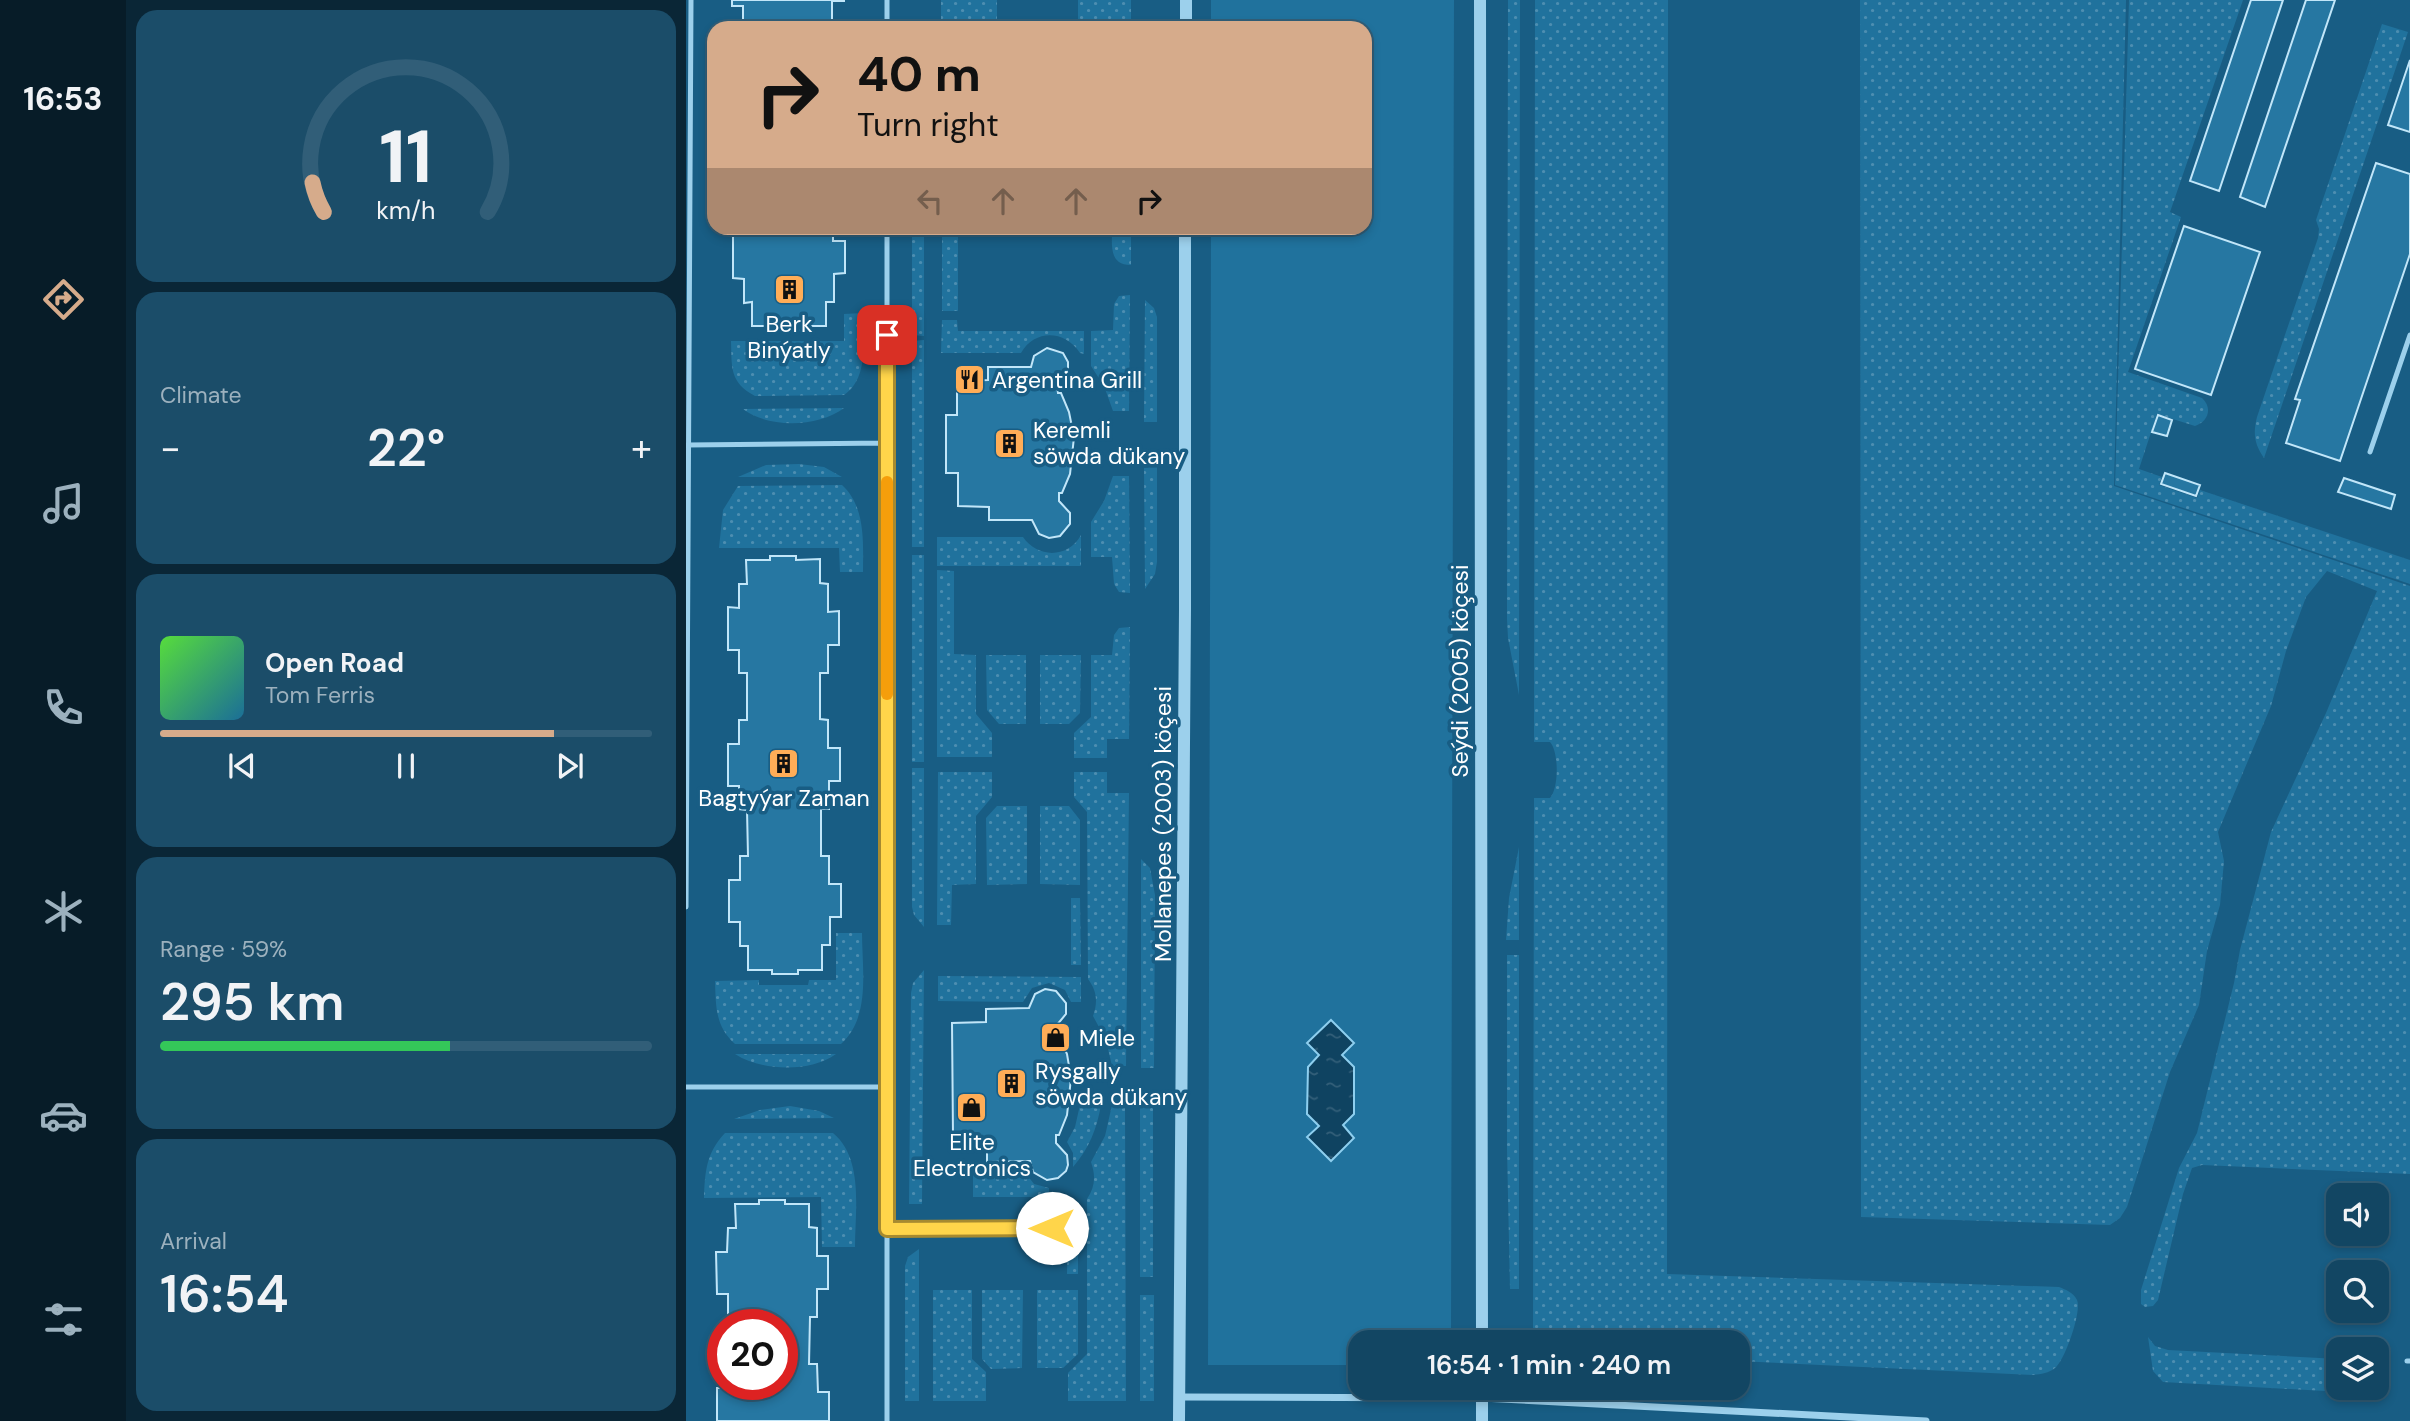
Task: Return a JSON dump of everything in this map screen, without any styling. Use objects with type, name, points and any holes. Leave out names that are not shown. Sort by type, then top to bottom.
[{"type":"street","points":[[1186,0],[1186,21]]},
{"type":"street","name":"Seýdi (2005) köçesi","points":[[1480,0],[1482,1330]]},
{"type":"street","name":"Mollanepes (2003) köçesi","points":[[1179,1421],[1185,235]]},
{"type":"street","points":[[1180,1397],[1348,1395]]},
{"type":"street","points":[[1482,1400],[1482,1421]]},
{"type":"street","points":[[1593,1400],[1926,1421]]},
{"type":"lane","points":[[686,907],[691,0]]},
{"type":"lane","points":[[887,0],[887,21]]},
{"type":"lane","points":[[887,235],[887,1421]]},
{"type":"lane","points":[[2370,452],[2410,335]]},
{"type":"lane","points":[[687,445],[887,443]]},
{"type":"lane","points":[[686,1087],[887,1087]]},
{"type":"lane","points":[[887,1229],[1052,1228]]},
{"type":"shaded area","points":[[941,0],[997,0],[997,19],[995,21],[941,21]]},
{"type":"shaded area","points":[[1078,0],[1131,0],[1131,21],[1078,19]]},
{"type":"shaded area","points":[[1211,0],[1454,0],[1451,1330],[1348,1330],[1348,1365],[1208,1365],[1211,235],[1372,235],[1372,21],[1211,21]]},
{"type":"shaded area","points":[[1508,0],[1520,0],[1519,695],[1507,619]]},
{"type":"shaded area","points":[[1535,0],[1668,0],[1667,1274],[2059,1287],[2075,1297],[2078,1306],[2072,1335],[2055,1368],[2033,1375],[1750,1362],[1750,1330],[1533,1330],[1534,798],[1550,798],[1557,770],[1550,742],[1534,742]]},
{"type":"shaded area","points":[[1860,0],[2126,0],[2114,486],[2410,586],[2410,1174],[2202,1165],[2192,1168],[2183,1194],[2158,1300],[2153,1306],[2145,1307],[2141,1304],[2141,1290],[2179,1168],[2197,1133],[2271,832],[2326,713],[2377,591],[2327,571],[2306,597],[2286,651],[2271,706],[2218,832],[2224,861],[2220,905],[2207,951],[2199,1005],[2170,1072],[2127,1207],[2120,1218],[2110,1225],[1861,1217]]},
{"type":"shaded area","points":[[2129,0],[2243,0],[2170,212],[2181,217],[2128,372],[2202,398],[2208,414],[2195,426],[2157,414],[2139,469],[2162,477],[2159,485],[2197,498],[2200,490],[2410,560],[2410,584],[2115,485]]},
{"type":"shaded area","points":[[2382,24],[2408,32],[2264,458],[2255,438],[2257,417],[2318,238],[2316,220]]},
{"type":"shaded area","points":[[912,235],[924,235],[924,336],[912,335]]},
{"type":"shaded area","points":[[942,235],[958,235],[958,311],[942,311]]},
{"type":"shaded area","points":[[1112,235],[1131,235],[1131,265],[1119,262],[1112,248]]},
{"type":"shaded area","points":[[1130,295],[1129,411],[1113,411],[1104,386],[1091,366],[1091,331],[1113,330],[1114,304],[1119,296]]},
{"type":"shaded area","points":[[1145,300],[1154,308],[1157,317],[1157,422],[1144,422]]},
{"type":"shaded area","points":[[863,313],[864,346],[861,369],[858,379],[844,395],[755,396],[736,379],[732,366],[731,341],[844,341],[844,314]]},
{"type":"shaded area","points":[[942,320],[957,320],[958,331],[1084,331],[1084,354],[1066,340],[1050,335],[1034,340],[1021,353],[941,353]]},
{"type":"shaded area","points":[[924,340],[924,547],[912,547],[912,341]]},
{"type":"shaded area","points":[[844,408],[821,419],[794,423],[766,420],[743,409]]},
{"type":"shaded area","points":[[799,464],[824,467],[842,477],[738,477],[766,465]]},
{"type":"shaded area","points":[[1157,467],[1157,562],[1155,574],[1145,589],[1144,468]]},
{"type":"shaded area","points":[[1113,476],[1129,476],[1130,593],[1119,592],[1114,584],[1112,557],[1091,557],[1091,522],[1104,501]]},
{"type":"shaded area","points":[[842,485],[855,504],[862,526],[863,572],[840,572],[839,548],[719,548],[723,510],[738,486]]},
{"type":"shaded area","points":[[1081,535],[1081,566],[937,566],[937,537],[1023,537],[1036,549],[1052,553],[1068,548]]},
{"type":"shaded area","points":[[912,555],[924,555],[924,762],[912,762]]},
{"type":"shaded area","points":[[937,570],[954,571],[954,654],[976,655],[976,714],[992,733],[992,757],[937,757]]},
{"type":"shaded area","points":[[1130,627],[1129,739],[1107,739],[1107,758],[1074,758],[1074,733],[1091,717],[1091,655],[1112,655],[1114,635],[1119,628]]},
{"type":"shaded area","points":[[986,655],[1026,655],[1026,724],[999,724],[987,710]]},
{"type":"shaded area","points":[[1040,655],[1081,655],[1080,713],[1069,724],[1040,724]]},
{"type":"shaded area","points":[[912,768],[924,768],[924,927],[914,915],[912,907]]},
{"type":"shaded area","points":[[938,772],[992,772],[992,797],[976,816],[976,884],[952,885],[951,925],[937,925]]},
{"type":"shaded area","points":[[1074,772],[1107,772],[1107,793],[1129,793],[1126,1066],[1112,1066],[1106,1040],[1093,1016],[1096,997],[1088,979],[1087,812],[1074,797]]},
{"type":"shaded area","points":[[997,806],[1027,806],[1027,884],[987,885],[986,818]]},
{"type":"shaded area","points":[[1040,806],[1069,806],[1080,820],[1080,885],[1040,884]]},
{"type":"shaded area","points":[[1519,847],[1519,940],[1506,940],[1509,898]]},
{"type":"shaded area","points":[[1141,859],[1150,868],[1155,895],[1154,1068],[1141,1068]]},
{"type":"shaded area","points":[[1071,898],[1080,898],[1081,965],[1071,965]]},
{"type":"shaded area","points":[[836,933],[862,933],[861,1007],[851,1033],[841,1044],[735,1044],[720,1023],[715,981],[759,980],[759,985],[808,985],[809,980],[836,980]]},
{"type":"shaded area","points":[[1507,955],[1519,955],[1519,1289],[1510,1289]]},
{"type":"shaded area","points":[[924,970],[922,1204],[909,1204],[911,993],[913,983]]},
{"type":"shaded area","points":[[938,976],[1081,977],[1081,1002],[1071,1002],[1065,990],[1049,983],[1032,988],[1023,1002],[938,1001]]},
{"type":"shaded area","points":[[735,1054],[836,1054],[813,1064],[786,1068],[758,1064]]},
{"type":"shaded area","points":[[1080,1105],[1101,1105],[1091,1138],[1073,1167],[1073,1153],[1067,1142],[1075,1127]]},
{"type":"shaded area","points":[[1112,1105],[1125,1105],[1126,1401],[1068,1401],[1068,1373],[1087,1354],[1087,1199],[1094,1177],[1091,1162],[1105,1136]]},
{"type":"shaded area","points":[[790,1106],[819,1111],[834,1118],[734,1119],[760,1110]]},
{"type":"shaded area","points":[[1140,1106],[1153,1106],[1153,1277],[1140,1277]]},
{"type":"shaded area","points":[[725,1133],[833,1133],[843,1144],[854,1171],[855,1247],[822,1247],[821,1197],[704,1198],[708,1163],[714,1148]]},
{"type":"shaded area","points":[[973,1170],[1024,1171],[1034,1184],[1049,1188],[1049,1197],[973,1197]]},
{"type":"shaded area","points":[[1068,1208],[1078,1208],[1078,1274],[1067,1274]]},
{"type":"shaded area","points":[[919,1249],[919,1401],[905,1401],[905,1266],[908,1257]]},
{"type":"shaded area","points":[[933,1290],[972,1290],[972,1359],[986,1372],[986,1401],[933,1401]]},
{"type":"shaded area","points":[[982,1290],[1023,1290],[1022,1368],[991,1369],[982,1359]]},
{"type":"shaded area","points":[[1037,1290],[1078,1290],[1078,1354],[1063,1368],[1037,1368]]},
{"type":"shaded area","points":[[1140,1295],[1154,1295],[1154,1401],[1140,1401]]},
{"type":"shaded area","points":[[2148,1337],[2155,1346],[2168,1350],[2326,1358],[2326,1391],[2163,1382],[2153,1371]]},
{"type":"water","points":[[1331,1020],[1354,1043],[1342,1055],[1354,1067],[1354,1114],[1343,1125],[1354,1138],[1331,1161],[1307,1137],[1319,1126],[1307,1114],[1308,1067],[1319,1055],[1307,1043]]},
{"type":"building","points":[[732,0],[844,0],[832,1],[832,21],[743,21],[743,6],[732,6]]},
{"type":"building","points":[[2251,0],[2283,0],[2219,191],[2190,181]]},
{"type":"building","points":[[2306,0],[2335,0],[2265,207],[2240,197]]},
{"type":"building","points":[[2410,60],[2410,132],[2388,125]]},
{"type":"building","points":[[2376,163],[2410,174],[2410,254],[2340,461],[2286,443],[2300,400],[2295,399]]},
{"type":"building","points":[[2184,226],[2260,252],[2211,395],[2135,369]]},
{"type":"building","name":"Berk Binýatly","points":[[833,235],[833,241],[845,241],[845,273],[834,274],[834,302],[826,302],[826,326],[776,330],[776,326],[752,326],[752,302],[744,303],[744,279],[733,278],[733,236]]},
{"type":"building","name":"Keremli söwda dükany","points":[[1047,348],[1063,353],[1068,362],[1068,373],[1057,385],[1058,393],[1061,393],[1069,412],[1074,437],[1070,474],[1062,493],[1059,493],[1059,501],[1070,513],[1070,524],[1060,536],[1049,538],[1039,534],[1032,520],[989,520],[989,507],[958,506],[958,473],[946,473],[946,415],[957,415],[957,381],[988,380],[988,367],[1031,367],[1034,356]]},
{"type":"building","points":[[2158,415],[2172,420],[2167,436],[2152,432]]},
{"type":"building","points":[[2165,473],[2200,485],[2196,496],[2161,484]]},
{"type":"building","points":[[2344,478],[2395,495],[2391,509],[2338,492]]},
{"type":"building","name":"Bagtyýar Zaman","points":[[770,556],[796,556],[796,560],[820,559],[820,583],[828,584],[828,612],[839,611],[839,645],[828,645],[828,673],[820,673],[820,719],[828,720],[828,748],[840,748],[840,781],[829,781],[829,809],[821,809],[821,856],[829,856],[829,884],[841,884],[841,917],[830,917],[830,945],[822,945],[822,970],[798,970],[798,974],[748,970],[748,946],[740,946],[740,922],[729,922],[729,880],[740,880],[740,856],[748,856],[747,810],[739,809],[739,786],[728,786],[728,744],[739,744],[739,720],[747,720],[747,673],[739,673],[739,650],[728,650],[728,607],[739,608],[739,584],[747,584],[746,560],[770,560]]},
{"type":"building","name":"Rysgally söwda dükany","points":[[1045,989],[1056,991],[1066,1003],[1066,1014],[1056,1026],[1055,1034],[1058,1034],[1067,1054],[1071,1078],[1067,1115],[1059,1135],[1056,1135],[1056,1143],[1067,1155],[1068,1165],[1058,1178],[1047,1180],[1033,1172],[1030,1161],[987,1162],[987,1148],[953,1148],[952,1023],[986,1022],[986,1009],[1029,1008],[1035,994]]},
{"type":"building","points":[[759,1200],[785,1200],[785,1204],[809,1204],[809,1227],[817,1228],[817,1256],[828,1256],[828,1289],[817,1289],[817,1317],[810,1317],[809,1364],[817,1364],[818,1392],[829,1392],[829,1421],[717,1421],[717,1400],[798,1400],[798,1309],[728,1309],[728,1294],[717,1294],[716,1252],[727,1252],[728,1228],[736,1228],[735,1204],[759,1204]]},
{"type":"slow traffic","points":[[887,482],[887,694]]},
{"type":"place","name":"Berk Binýatly","points":[[789,290]]},
{"type":"place","name":"Argentina Grill","points":[[969,380]]},
{"type":"place","name":"Keremli söwda dükany","points":[[1010,443]]},
{"type":"place","name":"Bagtyýar Zaman","points":[[784,764]]},
{"type":"place","name":"Miele","points":[[1056,1038]]},
{"type":"place","name":"Rysgally söwda dükany","points":[[1012,1084]]},
{"type":"place","name":"Elite Electronics","points":[[972,1108]]},
{"type":"route","points":[[887,335],[887,1229],[1052,1228]]}]
